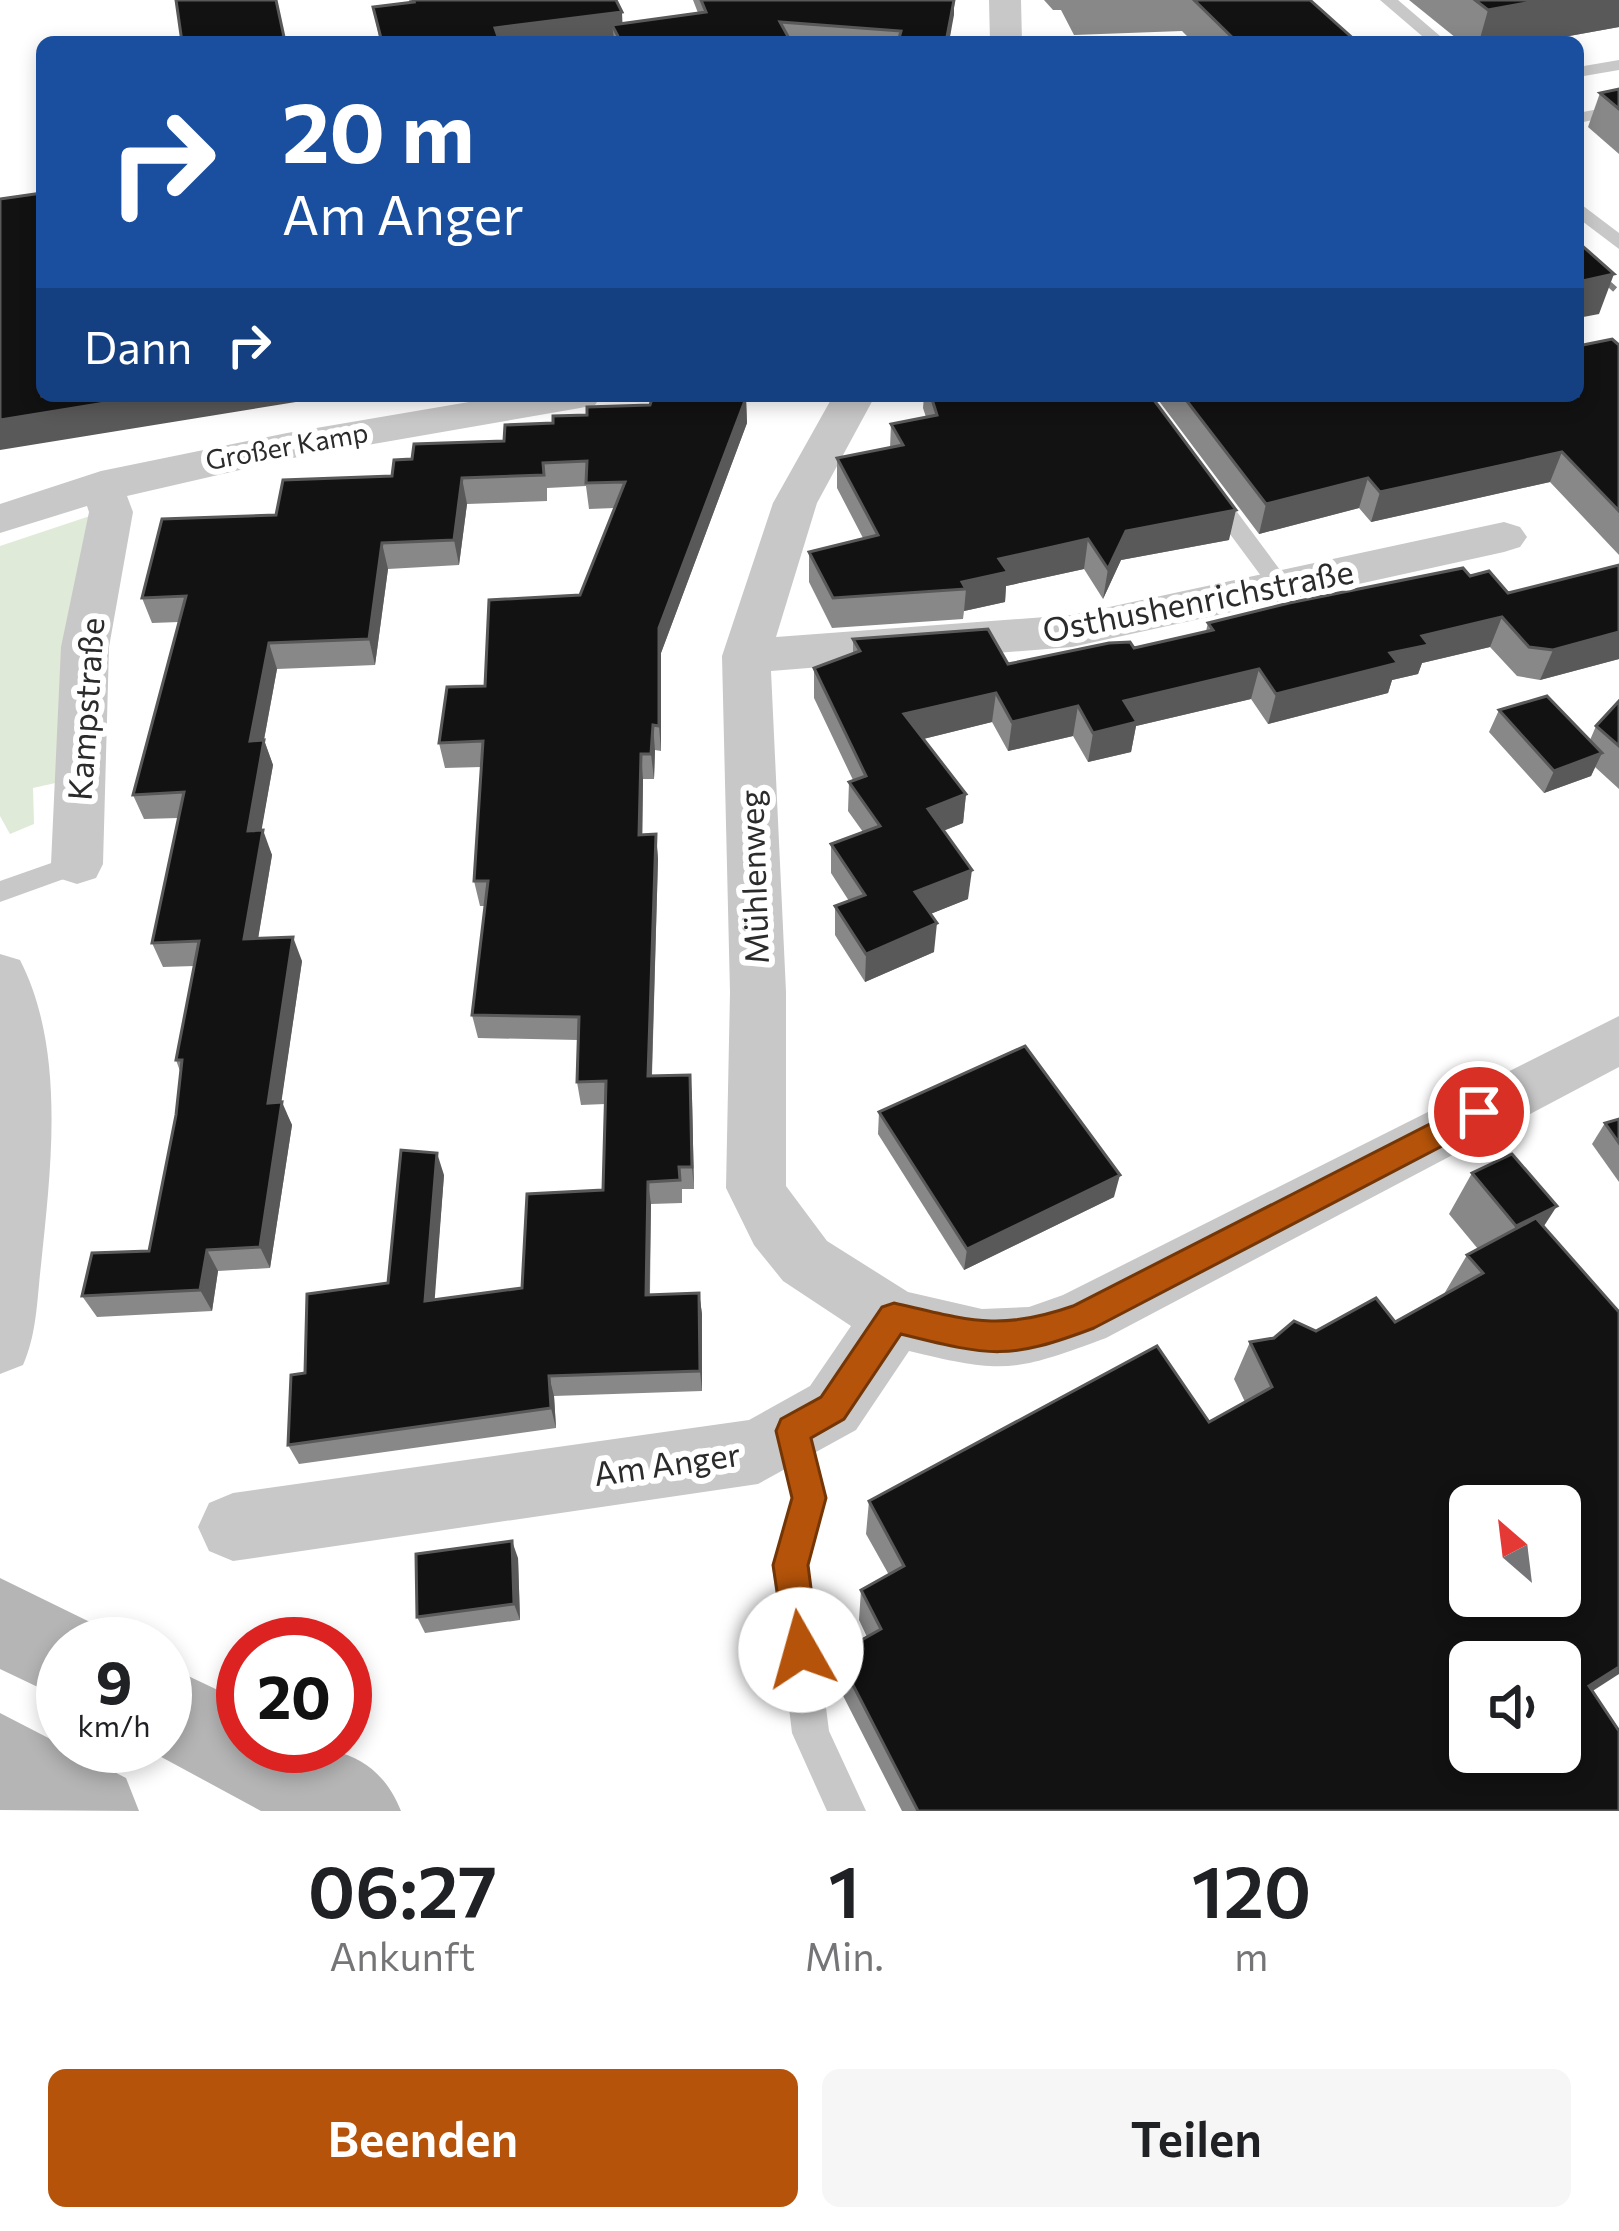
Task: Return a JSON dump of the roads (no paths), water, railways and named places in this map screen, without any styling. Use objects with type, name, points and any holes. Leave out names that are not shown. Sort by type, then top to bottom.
[{"type":"main road","points":[[0,1622],[36,1641]]},
{"type":"main road","points":[[192,1724],[355,1811]]},
{"type":"main road","points":[[0,1759],[93,1811]]},
{"type":"street","points":[[1005,0],[1006,36]]},
{"type":"street","name":"Großer Kamp","points":[[0,519],[101,485],[222,457],[545,402]]},
{"type":"street","name":"Mühlenweg","points":[[851,402],[795,503],[746,656],[758,992],[756,1187],[776,1226],[805,1262],[894,1318]]},
{"type":"street","name":"Kampstraße","points":[[77,864],[85,646],[111,512],[101,485]]},
{"type":"street","name":"Osthushenrichstraße","points":[[746,656],[1072,631],[1504,537]]},
{"type":"street","points":[[0,976],[13,1030],[17,1180],[0,1345]]},
{"type":"street","points":[[894,1318],[982,1339],[1029,1337],[1083,1317],[1619,1040]]},
{"type":"street","name":"Am Anger","points":[[232,1527],[758,1451],[832,1408],[894,1318]]},
{"type":"lane","points":[[1388,0],[1432,36]]},
{"type":"lane","points":[[1584,71],[1619,65]]},
{"type":"lane","points":[[1584,117],[1619,110]]},
{"type":"lane","points":[[1584,213],[1619,243]]},
{"type":"lane","points":[[1202,481],[1281,586]]},
{"type":"lane","points":[[0,892],[77,864]]},
{"type":"lane","points":[[793,1431],[809,1498],[790,1565],[812,1733],[847,1811]]},
{"type":"railway","points":[[1584,261],[1619,293]]}]
